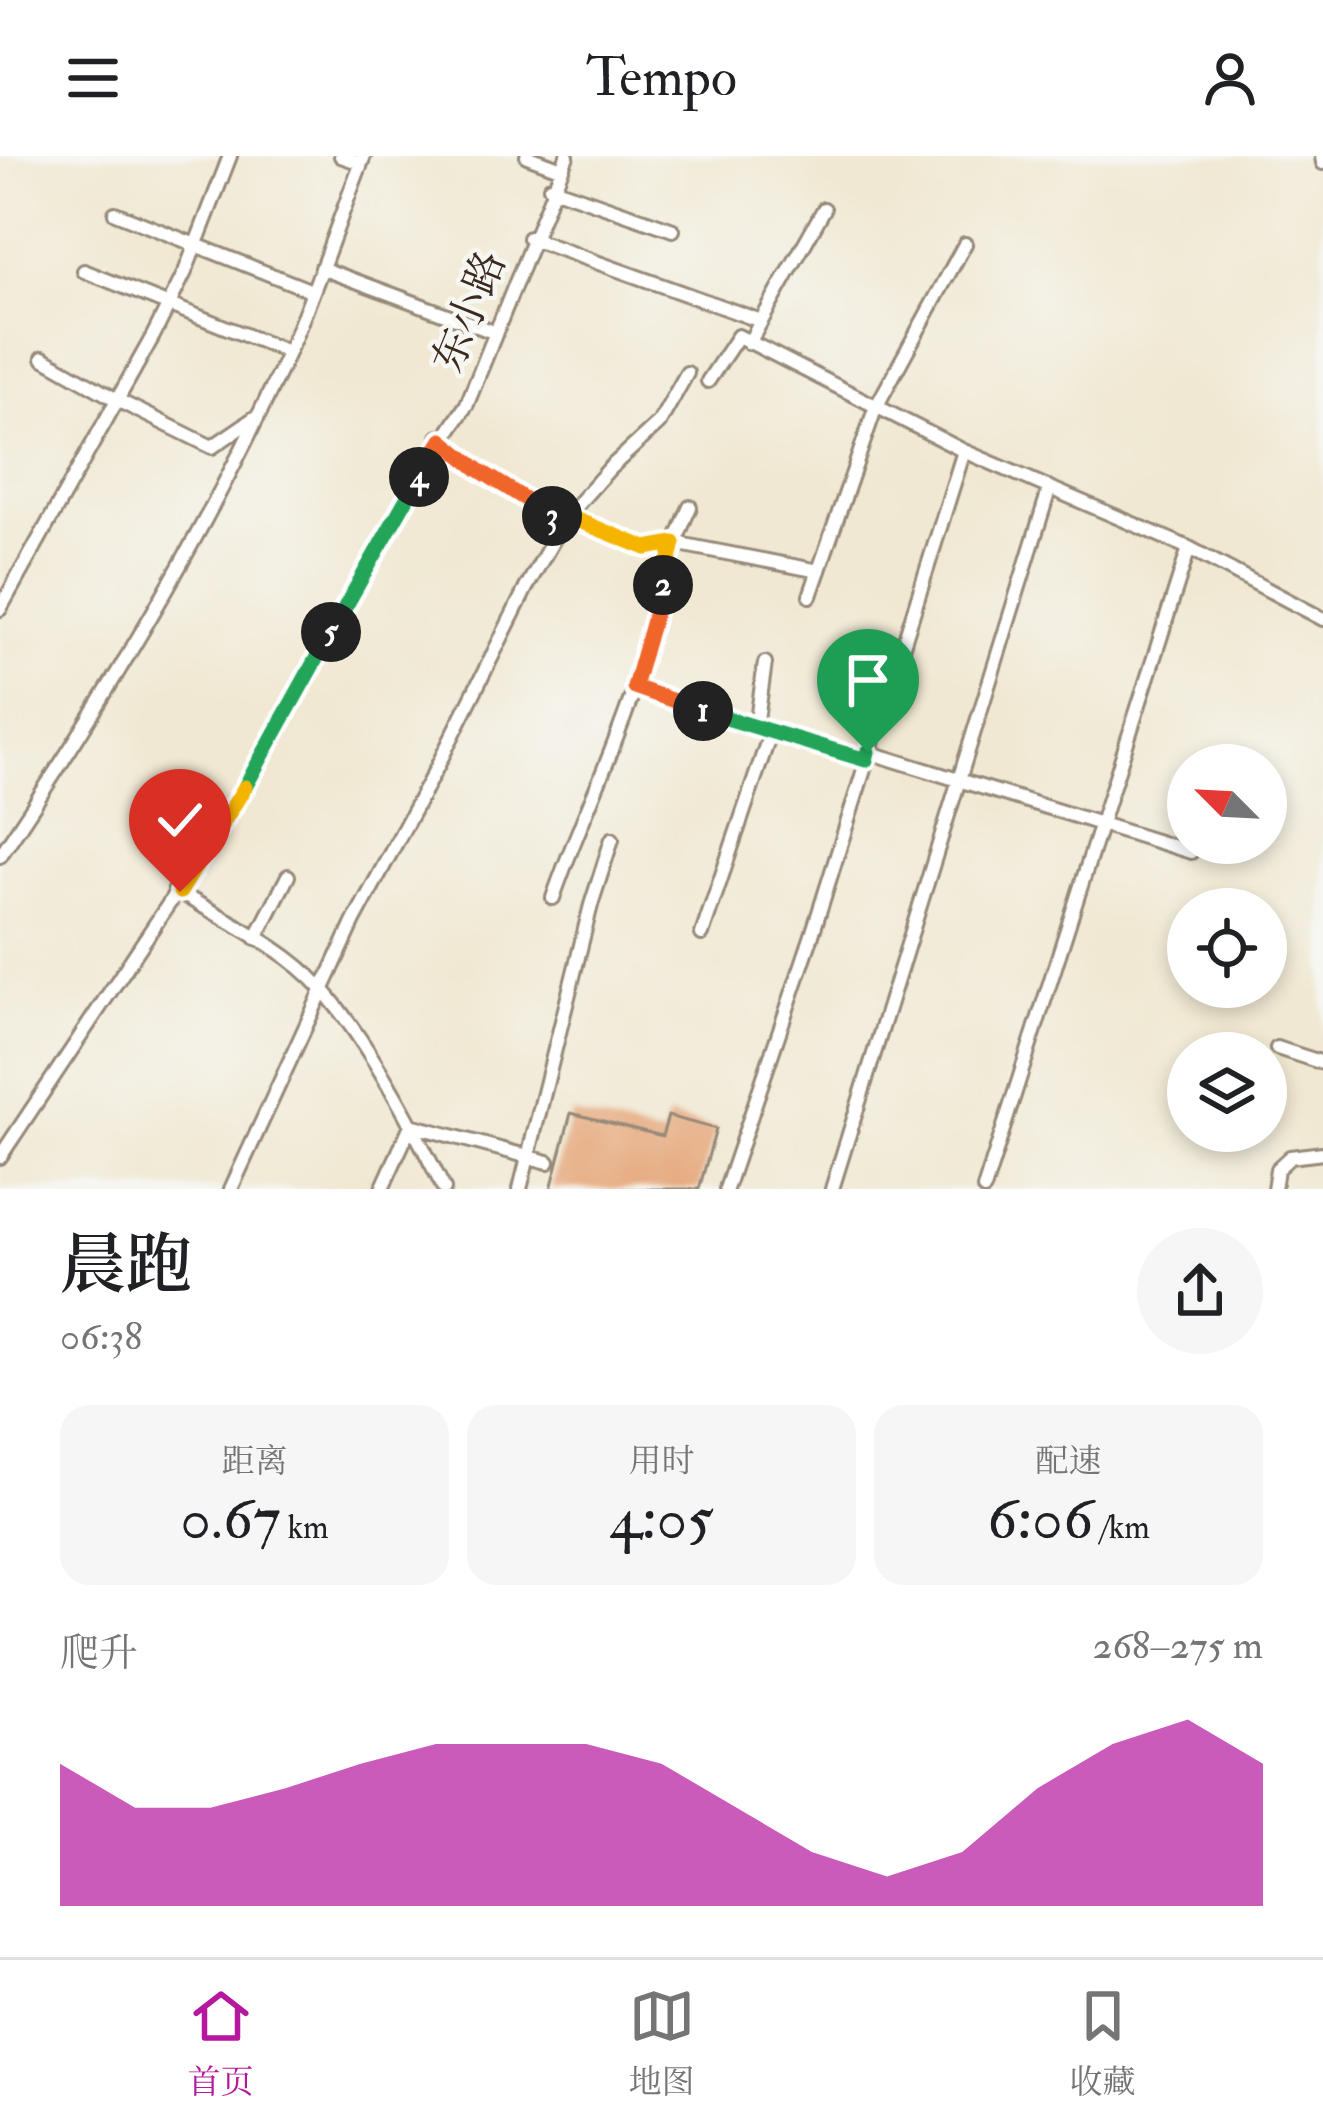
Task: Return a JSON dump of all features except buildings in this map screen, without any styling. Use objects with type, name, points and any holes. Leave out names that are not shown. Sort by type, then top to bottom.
[{"type":"street","points":[[0,609],[168,304],[230,156]]},
{"type":"street","points":[[0,856],[136,646],[243,448],[288,352],[362,160],[341,156]]},
{"type":"street","points":[[527,156],[562,162]]},
{"type":"street","name":"东小路","points":[[0,1157],[232,809],[464,400],[562,162]]},
{"type":"street","points":[[552,187],[674,230]]},
{"type":"street","points":[[749,343],[824,209]]},
{"type":"street","points":[[115,213],[312,291]]},
{"type":"street","points":[[530,239],[761,321]]},
{"type":"street","points":[[810,596],[875,409],[965,244]]},
{"type":"street","points":[[320,268],[493,332]]},
{"type":"street","points":[[84,271],[288,352]]},
{"type":"street","points":[[708,381],[738,336],[875,409],[1049,490],[1189,548],[1323,619]]},
{"type":"street","points":[[44,358],[212,448],[256,417]]},
{"type":"street","points":[[231,1189],[322,988],[565,519],[659,423],[687,373]]},
{"type":"street","points":[[441,439],[479,470],[565,519],[646,548],[674,543],[819,571]]},
{"type":"street","points":[[733,1186],[964,452]]},
{"type":"street","points":[[832,1189],[1049,490]]},
{"type":"street","points":[[554,898],[634,687],[674,543],[690,507]]},
{"type":"street","points":[[985,1189],[1189,548]]},
{"type":"street","points":[[756,727],[765,663]]},
{"type":"street","points":[[634,687],[756,727],[960,778],[1167,843]]},
{"type":"street","points":[[702,934],[771,731]]},
{"type":"street","points":[[520,1189],[591,904],[612,839]]},
{"type":"street","points":[[256,938],[288,877]]},
{"type":"street","points":[[177,891],[256,938],[322,988],[411,1125],[444,1189]]},
{"type":"street","name":"东小路","points":[[0,1146],[177,891]]},
{"type":"street","points":[[1287,1052],[1323,1063]]},
{"type":"street","points":[[411,1125],[548,1162]]},
{"type":"street","points":[[382,1189],[411,1125]]},
{"type":"street","points":[[1274,1189],[1277,1169],[1290,1157],[1323,1153]]},
{"type":"route","points":[[180,892],[442,440],[479,470],[563,523],[567,516],[646,548],[674,543],[634,687],[866,760],[868,752]]}]
